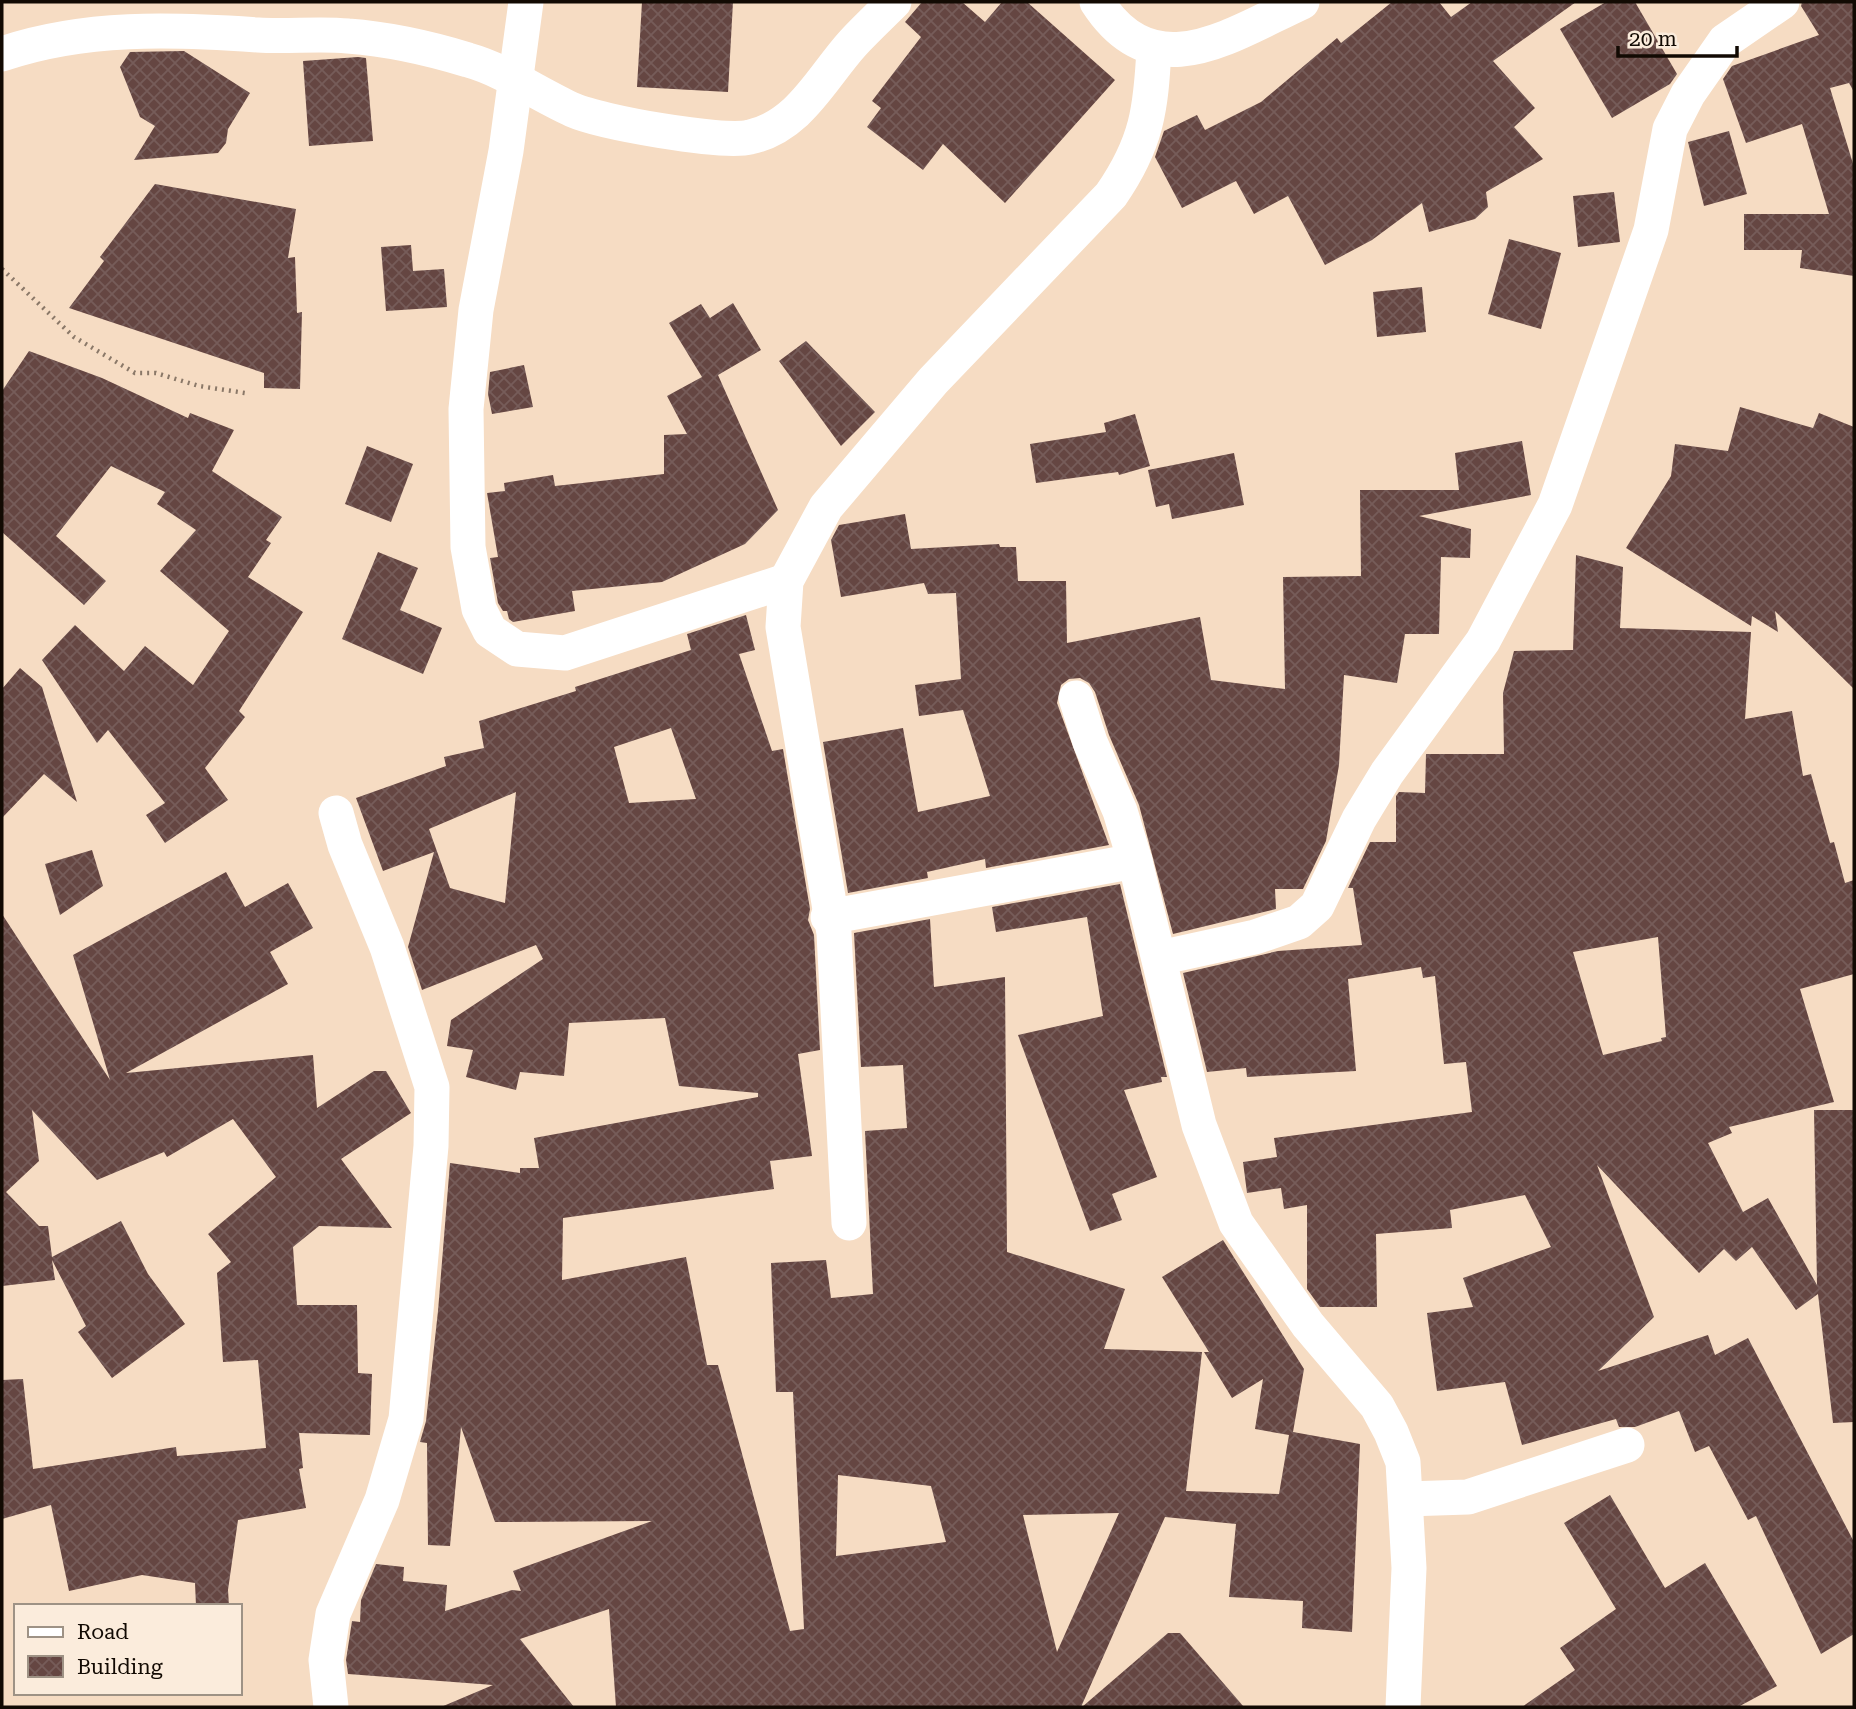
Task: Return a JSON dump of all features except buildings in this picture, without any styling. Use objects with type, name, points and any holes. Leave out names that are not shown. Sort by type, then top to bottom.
[{"type":"street","points":[[526,2],[506,151],[476,310],[466,408],[468,547],[479,609],[490,631],[517,649],[565,653],[786,581]]},
{"type":"street","points":[[2,54],[41,41],[122,32],[190,29],[261,35],[346,35],[395,42],[470,60],[576,111],[714,139],[750,137],[778,126],[808,101],[852,44],[894,2]]},
{"type":"street","points":[[1097,2],[1109,20],[1138,44],[1171,51],[1203,46],[1302,2]]},
{"type":"street","points":[[1159,958],[1255,937],[1298,922],[1317,906],[1359,819],[1387,773],[1483,641],[1555,505],[1651,230],[1670,129],[1688,94],[1725,41],[1782,2]]},
{"type":"street","points":[[849,1223],[834,933],[828,917],[783,627],[786,581],[826,507],[933,381],[1118,185],[1132,164],[1152,104],[1154,48]]},
{"type":"street","points":[[1076,698],[1090,742],[1120,811],[1135,861],[1199,1125],[1236,1223],[1308,1325],[1377,1406],[1403,1462],[1409,1568],[1402,1707]]},
{"type":"street","points":[[331,1707],[326,1660],[333,1614],[382,1500],[406,1419],[431,1146],[432,1087],[391,958],[345,845],[336,813]]},
{"type":"street","points":[[828,917],[1135,861]]},
{"type":"street","points":[[1406,1499],[1468,1497],[1628,1445]]},
{"type":"path","points":[[2,269],[74,337],[135,373],[156,373],[200,386],[245,393]]}]
